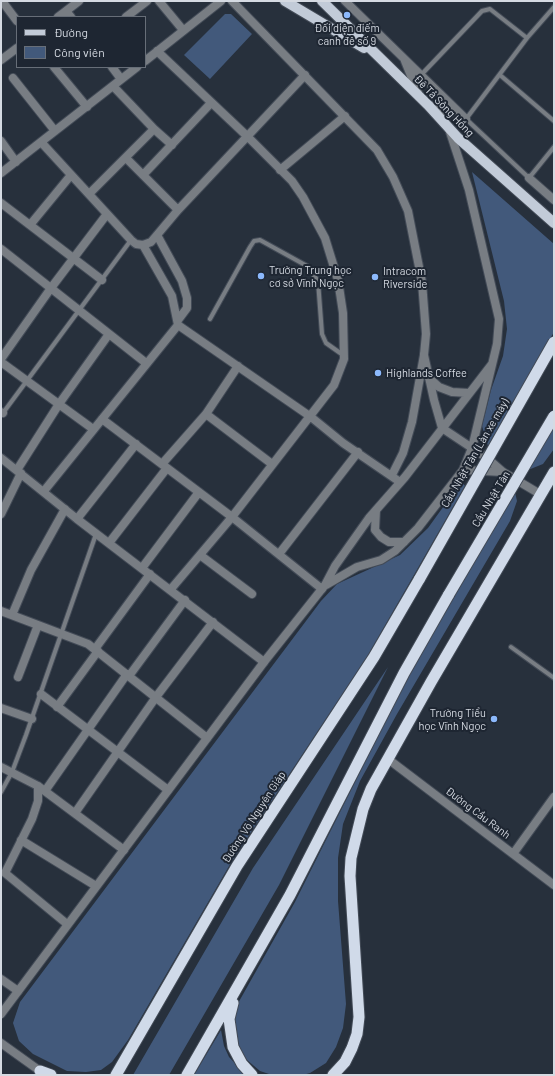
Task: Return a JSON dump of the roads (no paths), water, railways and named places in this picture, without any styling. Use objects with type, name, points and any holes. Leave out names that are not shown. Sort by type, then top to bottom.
[{"type":"highway","name":"Cầu Nhật Tân (Làn xe máy)","points":[[420,578],[554,342]]},
{"type":"highway","name":"Cầu Nhật Tân","points":[[420,578],[481,478],[554,351]]},
{"type":"highway","name":"Cầu Nhật Tân","points":[[449,594],[554,416]]},
{"type":"highway","points":[[187,1075],[290,895],[404,672],[449,594],[512,497],[554,425]]},
{"type":"highway","points":[[333,1075],[345,1062],[352,1048],[357,1034],[359,1017],[350,876],[352,858],[363,809],[371,789],[388,759],[554,472]]},
{"type":"highway","name":"Đường Võ Nguyên Giáp","points":[[116,1075],[237,866],[374,657],[420,578]]},
{"type":"highway","points":[[252,1075],[236,1056],[229,1033],[229,1019],[233,1002],[261,945]]},
{"type":"highway","points":[[107,1075],[114,1069],[143,1027]]},
{"type":"main road","points":[[285,1],[378,57]]},
{"type":"main road","name":"Đê Tả Sông Hồng","points":[[322,1],[428,105],[449,129],[554,223]]},
{"type":"street","points":[[2,1],[16,20]]},
{"type":"street","points":[[127,16],[147,1]]},
{"type":"street","points":[[159,1],[183,30]]},
{"type":"street","points":[[146,60],[221,1]]},
{"type":"street","points":[[232,1],[345,116],[376,150],[393,177],[408,212],[422,282],[426,334],[424,355],[412,422],[403,453],[392,475]]},
{"type":"street","points":[[345,1],[466,118]]},
{"type":"street","points":[[69,14],[75,2]]},
{"type":"street","points":[[1,60],[16,49]]},
{"type":"street","points":[[157,51],[292,181],[303,197],[325,238],[338,280],[343,313],[344,360],[334,385],[311,417],[272,464],[232,517],[171,589]]},
{"type":"street","points":[[404,58],[419,96]]},
{"type":"street","points":[[55,68],[87,107]]},
{"type":"street","points":[[113,68],[122,79]]},
{"type":"street","points":[[1,173],[136,68]]},
{"type":"street","points":[[41,142],[131,240],[136,244],[143,245],[151,242],[178,210],[305,75]]},
{"type":"street","points":[[13,78],[55,131]]},
{"type":"street","points":[[113,86],[154,129],[172,145]]},
{"type":"street","points":[[143,175],[211,103]]},
{"type":"street","points":[[428,105],[466,118]]},
{"type":"street","points":[[280,170],[345,116]]},
{"type":"street","points":[[89,194],[154,129]]},
{"type":"street","points":[[323,587],[357,567],[381,560],[395,551],[418,528],[463,470],[472,448],[497,344],[499,319],[469,190],[449,129]]},
{"type":"street","points":[[1,141],[16,162]]},
{"type":"street","points":[[126,158],[178,210]]},
{"type":"street","points":[[30,225],[71,175]]},
{"type":"street","points":[[529,178],[554,200]]},
{"type":"street","points":[[1,203],[102,280]]},
{"type":"street","points":[[94,429],[1,360],[51,288],[107,214]]},
{"type":"street","points":[[44,491],[178,323],[187,308],[187,298],[182,281],[157,235]]},
{"type":"street","points":[[143,245],[172,296],[178,323],[400,482]]},
{"type":"street","points":[[1,249],[146,363]]},
{"type":"street","points":[[1,514],[19,471],[60,404],[109,334]]},
{"type":"street","points":[[424,355],[442,428],[487,458],[503,472],[540,494]]},
{"type":"street","points":[[1,1014],[264,662],[323,587],[335,566],[376,510],[400,482],[492,364]]},
{"type":"street","points":[[109,543],[165,466],[206,414],[238,366]]},
{"type":"street","points":[[429,378],[439,387],[452,392],[469,393]]},
{"type":"street","points":[[206,414],[272,464]]},
{"type":"street","points":[[102,419],[323,587]]},
{"type":"street","points":[[77,519],[136,444]]},
{"type":"street","points":[[279,554],[358,452]]},
{"type":"street","points":[[1,458],[77,519],[171,589],[264,662]]},
{"type":"street","points":[[463,470],[503,472]]},
{"type":"street","points":[[142,568],[199,492]]},
{"type":"street","points":[[12,615],[31,570],[65,509]]},
{"type":"street","points":[[376,510],[375,530],[381,537],[389,542],[404,542]]},
{"type":"street","points":[[200,555],[252,594]]},
{"type":"street","points":[[57,706],[150,574]]},
{"type":"street","points":[[45,791],[128,675],[185,600]]},
{"type":"street","points":[[2,613],[12,615],[88,644],[207,738]]},
{"type":"street","points":[[75,813],[156,697],[213,622]]},
{"type":"street","points":[[18,678],[38,625]]},
{"type":"street","points":[[41,694],[168,790]]},
{"type":"street","points":[[1,708],[32,719]]},
{"type":"street","name":"Đường Cầu Ranh","points":[[388,759],[554,885]]},
{"type":"street","points":[[1,768],[12,772],[38,786],[124,850]]},
{"type":"street","points":[[38,786],[38,801],[5,873],[67,924]]},
{"type":"street","points":[[513,854],[554,797]]},
{"type":"street","points":[[21,840],[96,886]]},
{"type":"street","points":[[1,979],[18,991]]},
{"type":"street","points":[[1,1043],[45,1074]]},
{"type":"lane","points":[[554,7],[527,38],[466,118],[529,178],[554,147]]},
{"type":"lane","points":[[421,75],[482,11],[490,9],[527,38]]},
{"type":"lane","points":[[500,75],[554,121]]},
{"type":"lane","points":[[2,413],[131,240]]},
{"type":"lane","points":[[210,319],[250,247],[254,241],[260,240],[307,266],[311,271],[318,281],[322,334],[326,343],[344,355]]},
{"type":"lane","points":[[1,792],[12,772],[32,719],[96,533]]},
{"type":"lane","points":[[511,647],[554,678]]},
{"type":"place","name":"Đối diện điếm canh đê số 9","points":[[347,15]]},
{"type":"place","name":"Trường Trung học cơ sở Vĩnh Ngọc","points":[[261,276]]},
{"type":"place","name":"Intracom Riverside","points":[[375,277]]},
{"type":"place","name":"Highlands Coffee","points":[[378,373]]},
{"type":"place","name":"Trường Tiểu học Vĩnh Ngọc","points":[[494,719]]}]
